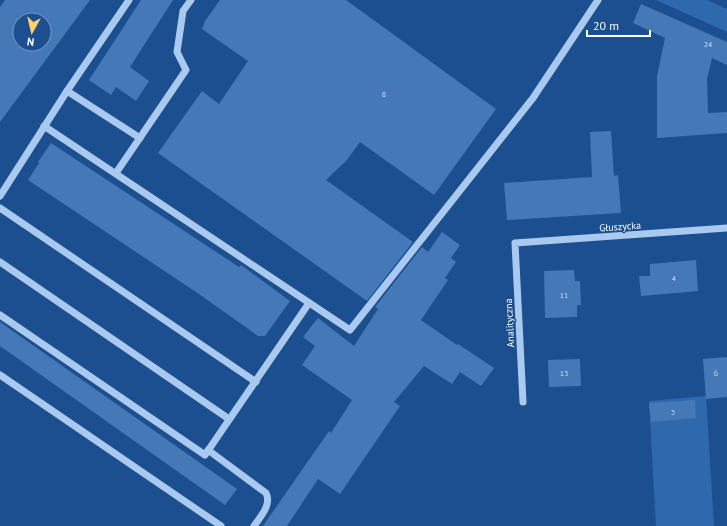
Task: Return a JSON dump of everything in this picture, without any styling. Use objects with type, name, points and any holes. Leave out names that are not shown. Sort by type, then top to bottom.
[{"type":"street","points":[[0,196],[67,91],[129,0]]},
{"type":"street","points":[[116,173],[186,70],[177,52],[183,11],[191,0]]},
{"type":"street","points":[[44,126],[350,330],[533,98],[598,0]]},
{"type":"street","points":[[67,91],[140,138]]},
{"type":"street","points":[[0,208],[256,382]]},
{"type":"street","name":"Głuszycka","points":[[515,243],[727,228]]},
{"type":"street","name":"Analityczna","points":[[515,243],[523,402]]},
{"type":"street","points":[[0,262],[229,419]]},
{"type":"street","points":[[207,453],[309,303]]},
{"type":"street","points":[[0,315],[266,493],[268,497],[267,505],[254,526]]},
{"type":"street","points":[[0,376],[220,526]]},
{"type":"shaded area","points":[[656,0],[707,0],[727,9],[727,32]]},
{"type":"shaded area","points":[[706,396],[714,526],[656,526],[649,401]]},
{"type":"building","points":[[5,0],[90,0],[52,52],[52,12],[12,12],[12,52],[52,52],[0,122],[0,7]]},
{"type":"building","points":[[141,0],[173,0],[130,67],[149,81],[136,101],[116,87],[111,95],[89,80]]},
{"type":"building","points":[[220,0],[346,0],[496,109],[434,195],[360,142],[347,160],[326,180],[413,242],[367,301],[158,153],[202,91],[219,104],[248,61],[202,29],[205,21]]},
{"type":"building","points":[[641,4],[727,42],[727,65],[712,58],[707,79],[708,113],[727,112],[727,133],[657,138],[657,76],[665,38],[633,23]]},
{"type":"building","points":[[611,131],[614,176],[618,175],[621,213],[507,220],[504,183],[592,177],[590,132]]},
{"type":"building","points":[[51,143],[239,267],[241,265],[290,301],[265,336],[258,336],[199,294],[28,180]]},
{"type":"building","points":[[442,232],[460,245],[451,258],[456,262],[445,278],[448,280],[421,320],[494,368],[481,386],[460,372],[452,384],[424,366],[394,402],[400,406],[340,494],[318,479],[287,526],[263,526],[329,431],[331,433],[352,400],[302,365],[315,346],[303,337],[318,318],[354,346],[378,309],[375,307],[422,247],[428,252]]},
{"type":"building","points":[[696,260],[698,291],[641,296],[639,276],[650,276],[650,264]]},
{"type":"building","points":[[574,270],[575,281],[580,281],[581,305],[577,305],[577,317],[545,318],[544,271]]},
{"type":"building","points":[[0,322],[237,489],[225,505],[0,346]]},
{"type":"building","points":[[727,357],[727,397],[706,399],[703,359]]},
{"type":"building","points":[[580,359],[581,386],[549,387],[548,360]]},
{"type":"building","points":[[695,400],[696,418],[651,422],[649,403]]}]
